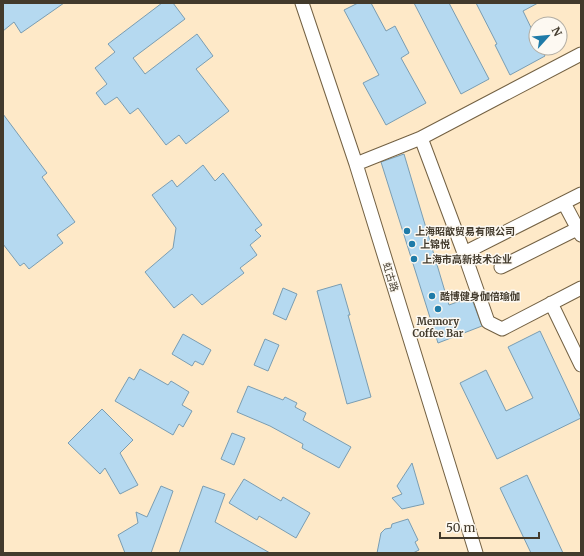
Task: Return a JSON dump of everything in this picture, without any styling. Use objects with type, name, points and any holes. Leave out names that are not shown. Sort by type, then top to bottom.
[{"type":"street","name":"虹古路","points":[[302,3],[356,164],[476,553]]},
{"type":"street","points":[[356,164],[422,138],[581,54]]},
{"type":"street","points":[[422,138],[488,322],[502,329],[581,288]]},
{"type":"street","points":[[464,253],[581,194]]},
{"type":"street","points":[[501,267],[580,230],[564,203]]},
{"type":"street","points":[[551,304],[581,365]]},
{"type":"building","points":[[3,3],[64,3],[21,33],[14,22],[3,31]]},
{"type":"building","points":[[162,3],[173,3],[185,19],[133,58],[145,74],[197,34],[213,56],[196,69],[229,111],[186,144],[179,135],[166,145],[138,108],[130,114],[117,97],[105,105],[96,93],[107,84],[95,68],[115,52],[108,44]]},
{"type":"building","points":[[358,3],[371,3],[386,31],[395,26],[409,53],[401,58],[426,103],[386,125],[363,83],[379,75],[344,10]]},
{"type":"building","points":[[414,3],[449,3],[489,79],[461,94]]},
{"type":"building","points":[[476,3],[538,3],[523,11],[528,21],[528,56],[545,56],[510,75],[495,45],[497,44]]},
{"type":"building","points":[[3,114],[47,173],[42,177],[75,222],[57,235],[63,243],[29,269],[24,263],[20,266],[3,244]]},
{"type":"building","points":[[404,154],[449,305],[471,297],[482,326],[438,343],[381,162]]},
{"type":"building","points":[[203,165],[215,181],[223,173],[262,225],[255,230],[261,236],[250,245],[257,255],[240,268],[244,273],[202,305],[192,294],[174,308],[145,272],[173,248],[176,228],[152,195],[172,180],[177,187]]},
{"type":"building","points":[[341,284],[371,397],[347,404],[317,291]]},
{"type":"building","points":[[283,288],[297,294],[286,320],[273,314]]},
{"type":"building","points":[[540,331],[581,418],[497,459],[460,383],[486,370],[506,411],[533,398],[508,347]]},
{"type":"building","points":[[183,334],[211,350],[203,365],[195,361],[192,366],[172,354]]},
{"type":"building","points":[[265,339],[279,345],[268,371],[254,365]]},
{"type":"building","points":[[140,369],[168,385],[171,381],[189,392],[182,405],[192,411],[183,427],[179,424],[173,435],[115,401],[129,377],[134,380]]},
{"type":"building","points":[[248,386],[283,400],[285,397],[297,403],[295,407],[306,413],[303,420],[351,447],[339,468],[302,448],[303,444],[270,426],[237,412]]},
{"type":"building","points":[[102,409],[133,440],[120,453],[138,485],[120,494],[105,468],[100,474],[68,443]]},
{"type":"building","points":[[232,433],[245,438],[234,465],[221,459]]},
{"type":"building","points":[[412,463],[424,504],[402,509],[392,498],[402,494],[397,486]]},
{"type":"building","points":[[527,475],[563,553],[531,553],[500,488]]},
{"type":"building","points":[[244,479],[281,501],[283,497],[310,513],[296,538],[259,516],[257,520],[229,503]]},
{"type":"building","points":[[161,486],[173,491],[151,553],[125,553],[118,535],[138,523],[136,512],[147,517]]},
{"type":"building","points":[[203,486],[225,494],[215,522],[270,553],[179,553]]},
{"type":"building","points":[[408,519],[418,540],[415,542],[419,550],[413,553],[377,553],[381,533],[385,529],[391,528],[392,524]]},
{"type":"place","name":"上海昭歆贸易有限公司","points":[[407,231]]},
{"type":"place","name":"上锦悦","points":[[412,244]]},
{"type":"place","name":"上海市高新技术企业","points":[[414,259]]},
{"type":"place","name":"酷博健身伽倍瑜伽","points":[[432,296]]},
{"type":"place","name":"Memory Coffee Bar","points":[[438,309]]}]
